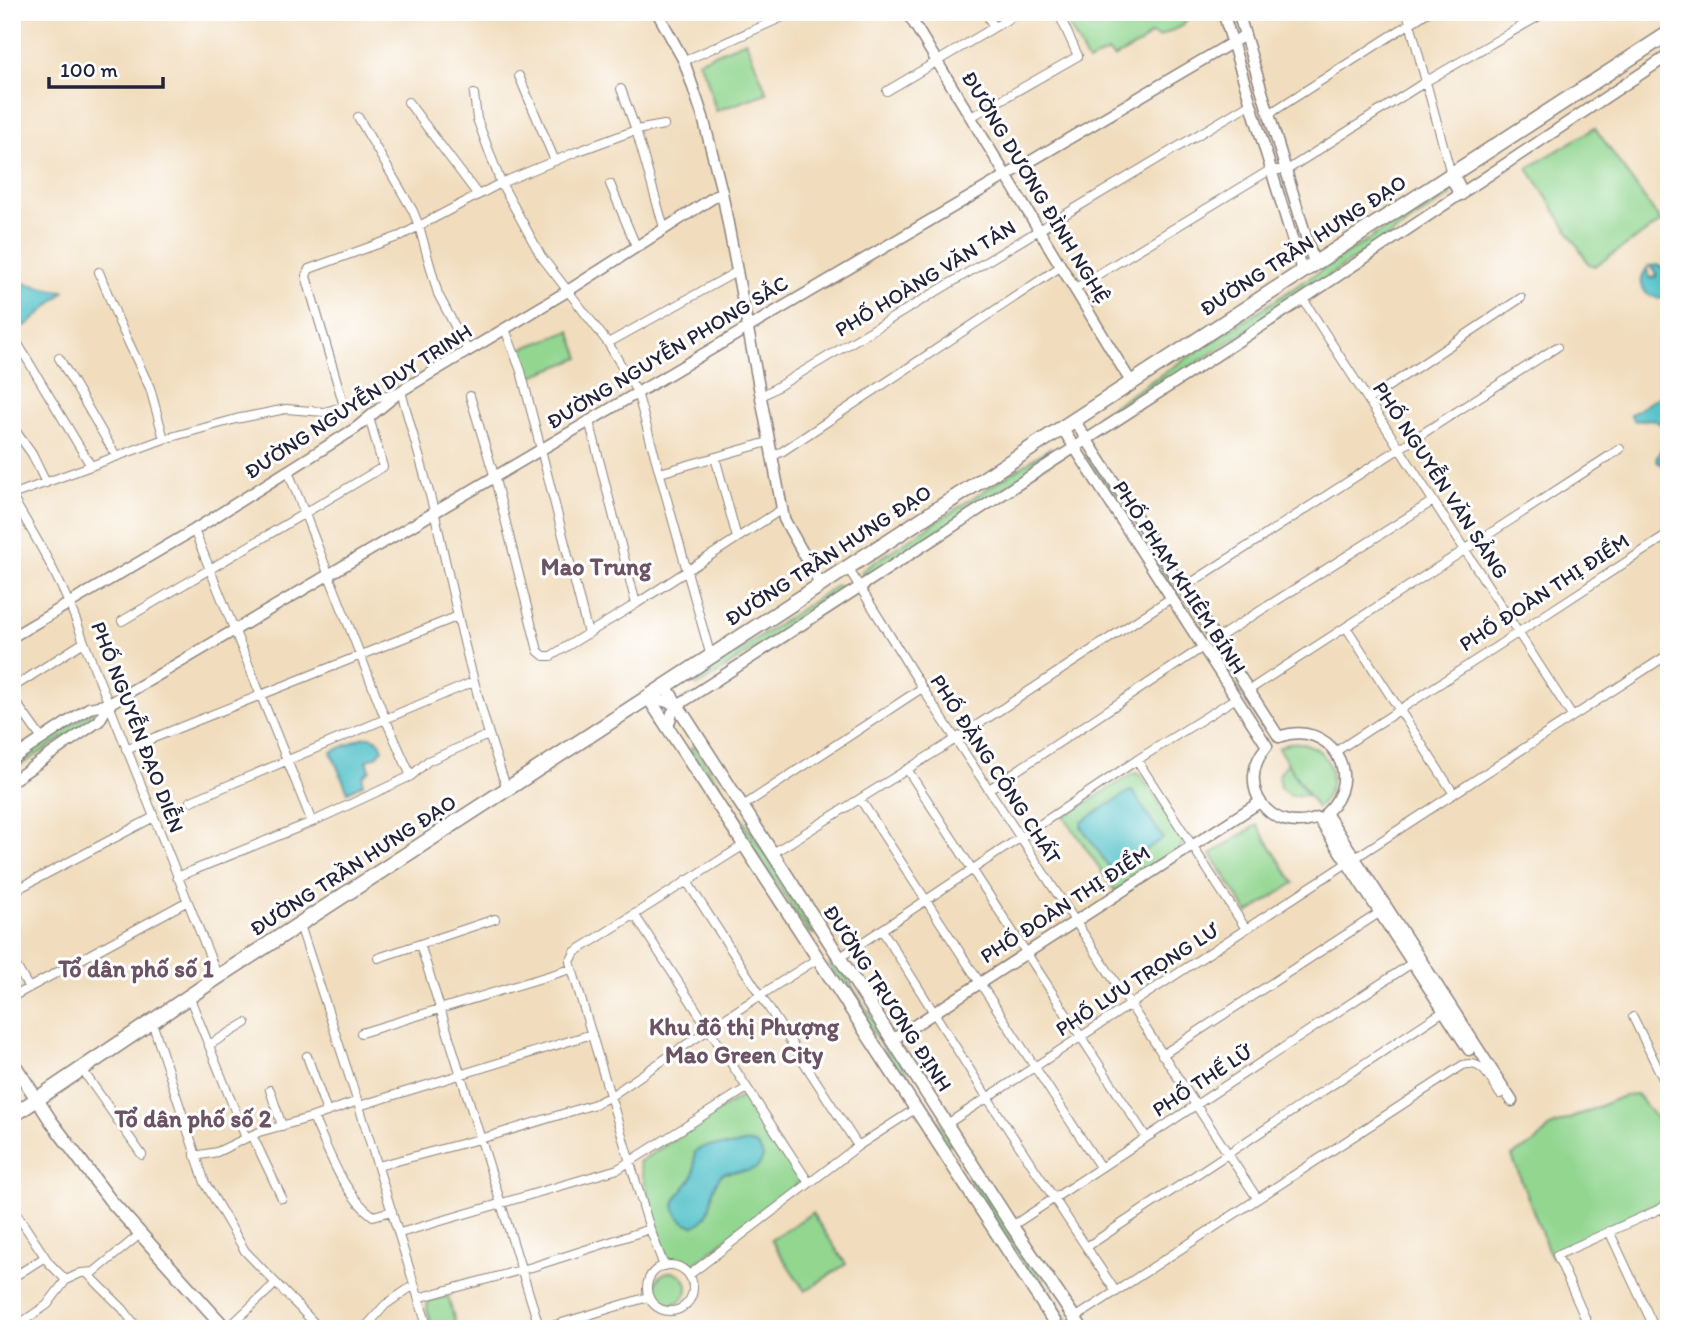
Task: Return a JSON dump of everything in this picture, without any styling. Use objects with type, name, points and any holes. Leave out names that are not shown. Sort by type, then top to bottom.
[{"type":"highway","name":"ĐƯỜNG TRẦN HƯNG ĐẠO","points":[[12,1116],[218,977],[1669,33]]},
{"type":"highway","points":[[1451,174],[1461,193]]},
{"type":"main road","name":"ĐƯỜNG TRƯƠNG ĐỊNH","points":[[665,686],[1012,1226],[1078,1323]]},
{"type":"main road","name":"ĐƯỜNG TRƯƠNG ĐỊNH","points":[[648,697],[1059,1329]]},
{"type":"main road","points":[[817,959],[836,953]]},
{"type":"main road","points":[[12,1061],[110,1200],[227,1329]]},
{"type":"main road","points":[[954,1166],[968,1157]]},
{"type":"street","points":[[657,12],[684,61],[703,117],[722,192],[782,509],[788,529],[821,585]]},
{"type":"street","points":[[684,61],[794,12]]},
{"type":"street","name":"ĐƯỜNG DƯƠNG ĐÌNH NGHỆ","points":[[907,12],[1132,382]]},
{"type":"street","points":[[985,12],[994,27]]},
{"type":"street","points":[[887,91],[1020,12]]},
{"type":"street","points":[[971,117],[1078,56],[1058,12]]},
{"type":"street","points":[[1223,12],[1270,170],[1308,267]]},
{"type":"street","points":[[1238,12],[1287,170],[1308,267]]},
{"type":"street","points":[[1407,12],[1451,174]]},
{"type":"street","points":[[1269,114],[1428,12]]},
{"type":"street","points":[[1074,289],[1270,170],[1287,170],[1425,82],[1546,12]]},
{"type":"street","name":"ĐƯỜNG NGUYỄN PHONG SẮC","points":[[12,759],[89,708],[109,704],[1245,35]]},
{"type":"street","name":"ĐƯỜNG TRẦN HƯNG ĐẠO","points":[[678,705],[1303,299],[1669,55]]},
{"type":"street","points":[[519,76],[555,161]]},
{"type":"street","points":[[621,89],[664,228]]},
{"type":"street","points":[[474,94],[477,119],[501,183],[541,257],[608,343],[637,392],[711,657]]},
{"type":"street","points":[[408,102],[478,195]]},
{"type":"street","name":"PHỐ HOÀNG VĂN TÁN","points":[[762,396],[1251,103]]},
{"type":"street","points":[[358,117],[419,226],[438,293],[468,351]]},
{"type":"street","points":[[344,406],[306,272],[400,236],[501,183],[635,130],[664,125]]},
{"type":"street","points":[[610,184],[636,246]]},
{"type":"street","name":"ĐƯỜNG NGUYỄN DUY TRINH","points":[[12,637],[194,530],[356,428],[401,391],[566,292],[722,192]]},
{"type":"street","points":[[771,457],[1060,267]]},
{"type":"street","points":[[608,343],[737,271]]},
{"type":"street","points":[[99,272],[150,388],[164,439]]},
{"type":"street","points":[[1368,400],[1521,298]]},
{"type":"street","name":"PHỐ NGUYỄN VĂN SẢNG","points":[[1303,299],[1572,716]]},
{"type":"street","points":[[505,329],[521,371],[587,634]]},
{"type":"street","points":[[12,334],[91,466]]},
{"type":"street","points":[[1183,588],[1557,347]]},
{"type":"street","points":[[59,358],[116,456]]},
{"type":"street","points":[[12,496],[164,439],[274,410],[299,408],[324,412],[401,391],[434,513],[473,682],[488,735],[508,789]]},
{"type":"street","points":[[470,396],[494,475],[538,651],[544,656],[551,656],[636,604],[782,509]]},
{"type":"street","points":[[122,621],[383,467],[369,417]]},
{"type":"street","points":[[589,420],[636,604]]},
{"type":"street","name":"PHỐ PHẠM KHIÊM BÍNH","points":[[1074,420],[1279,737],[1307,733],[1326,742],[1335,752]]},
{"type":"street","points":[[12,426],[32,454],[46,483]]},
{"type":"street","name":"PHỐ PHẠM KHIÊM BÍNH","points":[[1062,428],[1267,746],[1254,770],[1254,784],[1260,802]]},
{"type":"street","points":[[660,473],[768,442]]},
{"type":"street","points":[[1249,690],[1620,449]]},
{"type":"street","points":[[715,457],[737,538]]},
{"type":"street","points":[[288,471],[411,776]]},
{"type":"street","name":"PHỐ NGUYỄN ĐẠO DIỄN","points":[[12,496],[46,553],[71,603],[126,750],[218,977]]},
{"type":"street","points":[[1216,639],[1433,501]]},
{"type":"street","points":[[194,530],[312,822]]},
{"type":"street","name":"PHỐ ĐOÀN THỊ ĐIỂM","points":[[1335,752],[1669,534]]},
{"type":"street","name":"PHỐ ĐẶNG CÔNG CHẤT","points":[[848,568],[922,688],[1257,1198]]},
{"type":"street","points":[[773,853],[1171,598]]},
{"type":"street","points":[[126,750],[456,617]]},
{"type":"street","points":[[1346,627],[1454,794]]},
{"type":"street","points":[[12,688],[84,642]]},
{"type":"street","points":[[989,789],[1203,648]]},
{"type":"street","name":"PHỐ LƯU TRỌNG LƯ","points":[[947,1124],[1669,654]]},
{"type":"street","points":[[191,801],[473,682]]},
{"type":"street","points":[[743,806],[922,688]]},
{"type":"street","points":[[12,697],[42,739]]},
{"type":"street","points":[[648,697],[678,705],[671,714],[668,728]]},
{"type":"street","points":[[836,953],[882,930],[1137,760],[1236,698]]},
{"type":"street","name":"ĐƯỜNG NGUYỄN PHONG SẮC","points":[[13,779],[99,721],[109,704]]},
{"type":"street","points":[[177,877],[312,822],[411,776],[428,761],[488,735]]},
{"type":"street","points":[[1260,802],[1271,814],[1284,820],[1305,822],[1322,816],[1337,801],[1343,783],[1341,764],[1335,752]]},
{"type":"street","points":[[1137,760],[1246,929]]},
{"type":"street","points":[[907,769],[1146,1137]]},
{"type":"street","points":[[860,799],[1100,1167]]},
{"type":"street","name":"PHỐ ĐOÀN THỊ ĐIỂM","points":[[892,1040],[1260,802]]},
{"type":"street","points":[[1322,816],[1512,1101]]},
{"type":"street","points":[[12,892],[154,817]]},
{"type":"street","points":[[664,1266],[650,1229],[570,962],[575,952],[744,845]]},
{"type":"street","points":[[1351,861],[1379,913],[1469,1050]]},
{"type":"street","points":[[686,880],[858,1146]]},
{"type":"street","points":[[12,997],[186,902]]},
{"type":"street","points":[[1162,1055],[1379,913]]},
{"type":"street","points":[[634,914],[809,1184]]},
{"type":"street","points":[[378,958],[495,919]]},
{"type":"street","points":[[300,925],[393,1210],[428,1329]]},
{"type":"street","points":[[882,930],[987,1097],[1116,1292]]},
{"type":"street","points":[[421,944],[520,1270],[541,1329],[648,1297]]},
{"type":"street","points":[[12,959],[29,988]]},
{"type":"street","points":[[378,1167],[595,1104],[817,959]]},
{"type":"street","name":"PHỐ THẾ LỮ","points":[[1012,1226],[1412,963]]},
{"type":"street","points":[[360,1033],[571,969]]},
{"type":"street","points":[[189,996],[249,1137],[282,1198]]},
{"type":"street","points":[[1088,1246],[1444,1011]]},
{"type":"street","points":[[1633,1017],[1669,1091]]},
{"type":"street","points":[[152,1022],[205,1183],[244,1251],[320,1329]]},
{"type":"street","points":[[209,1045],[246,1023]]},
{"type":"street","points":[[195,1156],[217,1152],[249,1137],[327,1112],[592,1034]]},
{"type":"street","points":[[307,1056],[327,1112]]},
{"type":"street","points":[[1078,1323],[1116,1292],[1463,1065],[1475,1063],[1481,1066],[1500,1094]]},
{"type":"street","points":[[81,1068],[142,1155]]},
{"type":"street","points":[[400,1233],[618,1169],[747,1088]]},
{"type":"street","points":[[270,1090],[282,1126]]},
{"type":"street","points":[[689,1275],[858,1146],[915,1109]]},
{"type":"street","points":[[313,1117],[341,1176],[364,1209],[373,1216],[393,1210]]},
{"type":"street","points":[[1590,1329],[1557,1255],[1666,1206],[1669,1220]]},
{"type":"street","points":[[12,1207],[45,1256],[66,1280]]},
{"type":"street","points":[[418,1298],[520,1270],[650,1229]]},
{"type":"street","points":[[1609,1231],[1655,1329]]},
{"type":"street","points":[[12,1329],[47,1305],[66,1280],[81,1273],[94,1272],[139,1235]]},
{"type":"street","points":[[12,1278],[45,1256]]},
{"type":"street","points":[[664,1266],[678,1266],[689,1275],[693,1286],[692,1295],[688,1303],[681,1308],[663,1310],[655,1306],[648,1297],[650,1276],[664,1266]]},
{"type":"street","points":[[88,1273],[123,1309],[138,1329]]},
{"type":"street","points":[[227,1329],[276,1283]]},
{"type":"street","points":[[364,1329],[385,1304],[414,1285]]},
{"type":"green space","points":[[1062,12],[1196,12],[1190,15],[1182,26],[1159,37],[1151,34],[1140,44],[1114,58],[1108,52],[1088,62]]},
{"type":"green space","points":[[746,41],[767,93],[716,111],[706,76],[698,61]]},
{"type":"green space","points":[[1595,128],[1661,222],[1595,266],[1589,264],[1528,168]]},
{"type":"green space","points":[[1447,190],[1451,195],[1103,425],[1099,422],[1098,416]]},
{"type":"green space","points":[[570,331],[580,358],[527,378],[518,350]]},
{"type":"green space","points":[[1050,448],[1055,453],[1051,457],[868,576],[862,576],[862,571],[876,561]]},
{"type":"green space","points":[[1087,454],[1091,457],[1263,728],[1086,456]]},
{"type":"green space","points":[[837,585],[842,587],[840,592],[698,686],[693,682]]},
{"type":"green space","points":[[92,711],[96,714],[95,717],[12,771],[12,764]]},
{"type":"green space","points":[[1290,743],[1315,748],[1329,765],[1330,787],[1326,798],[1317,808],[1278,748]]},
{"type":"green space","points":[[694,746],[816,931],[814,934],[808,932],[691,752],[690,749]]},
{"type":"green space","points":[[1287,763],[1307,795],[1291,796],[1280,788],[1279,774]]},
{"type":"green space","points":[[1135,773],[1144,780],[1181,834],[1183,842],[1180,849],[1115,891],[1064,816]]},
{"type":"green space","points":[[1257,825],[1294,883],[1248,913],[1211,854]]},
{"type":"green space","points":[[835,960],[951,1142],[949,1145],[945,1143],[829,965]]},
{"type":"green space","points":[[745,1094],[801,1181],[694,1264],[669,1261],[639,1162]]},
{"type":"green space","points":[[1637,1094],[1669,1135],[1669,1197],[1551,1257],[1512,1156],[1537,1141],[1550,1127],[1626,1095]]},
{"type":"green space","points":[[969,1173],[974,1175],[1074,1329],[1066,1329],[968,1178]]},
{"type":"green space","points":[[812,1213],[846,1264],[805,1291],[771,1240]]},
{"type":"green space","points":[[671,1272],[682,1277],[687,1288],[682,1299],[671,1304],[660,1299],[655,1288],[660,1277]]},
{"type":"green space","points":[[448,1296],[457,1329],[433,1329],[427,1310],[428,1301]]},
{"type":"water","points":[[1658,265],[1669,271],[1669,294],[1659,299],[1647,294],[1642,281],[1647,268],[1650,278],[1656,277],[1656,271],[1649,266]]},
{"type":"water","points":[[20,283],[65,291],[31,322],[25,326],[13,327],[12,285]]},
{"type":"water","points":[[1669,390],[1669,463],[1660,464],[1656,459],[1666,440],[1666,430],[1656,421],[1634,421],[1630,415]]},
{"type":"water","points":[[364,737],[376,739],[383,749],[377,756],[367,760],[370,770],[363,776],[363,784],[348,792],[331,752]]},
{"type":"water","points":[[1130,791],[1163,838],[1117,871],[1111,870],[1081,826],[1082,822]]},
{"type":"water","points":[[743,1143],[759,1147],[763,1157],[760,1164],[752,1170],[722,1174],[714,1188],[707,1214],[695,1226],[680,1218],[674,1206],[693,1175],[695,1152],[706,1146]]},
{"type":"district","name":"Mao Trung","points":[[596,566]]},
{"type":"district","name":"Tổ dân phố số 1","points":[[136,968]]},
{"type":"district","name":"Khu đô thị Phượng Mao Green City","points":[[744,1040]]},
{"type":"district","name":"Tổ dân phố số 2","points":[[193,1118]]}]
